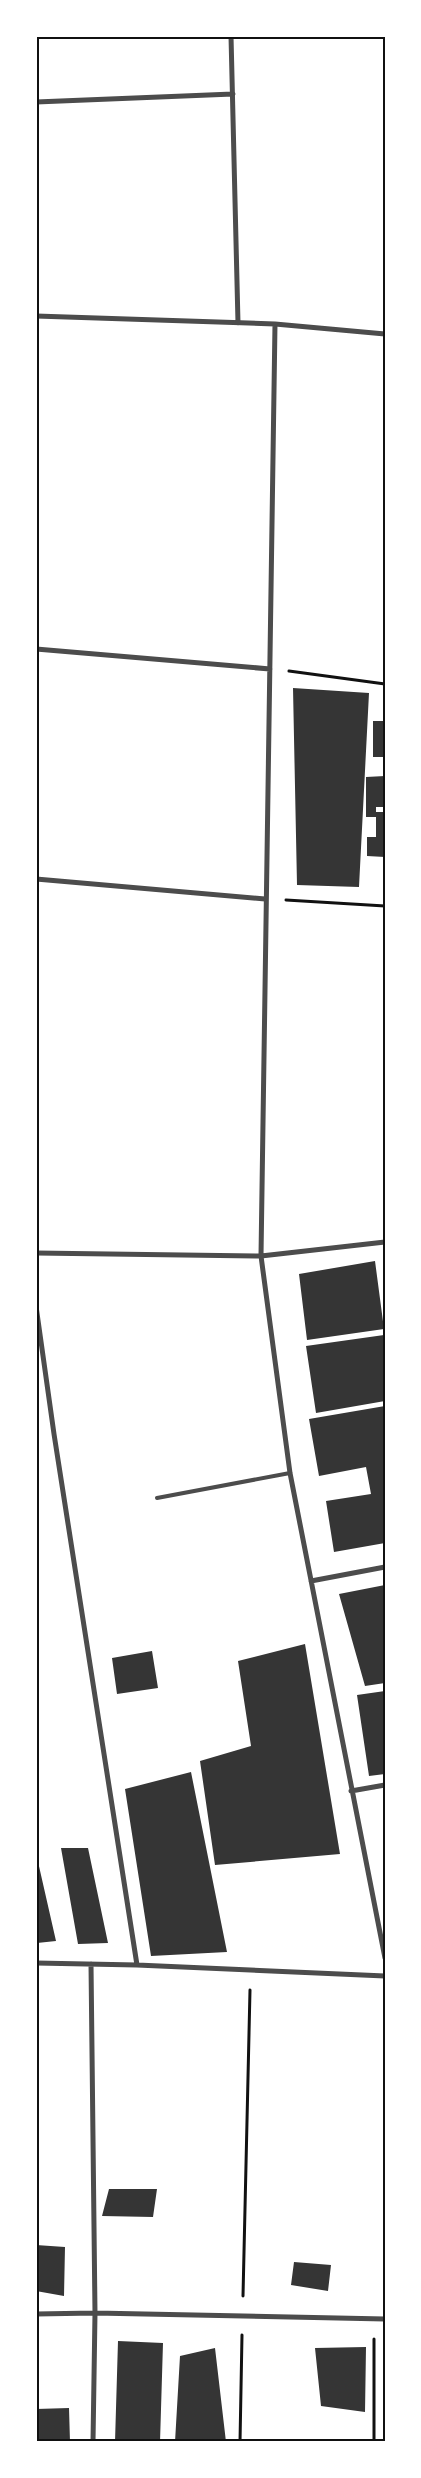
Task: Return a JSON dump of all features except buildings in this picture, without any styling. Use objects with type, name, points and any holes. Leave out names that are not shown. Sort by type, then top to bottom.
[{"type":"street","points":[[230,36],[238,323]]},
{"type":"street","points":[[36,102],[232,94]]},
{"type":"street","points":[[36,316],[275,324],[385,334]]},
{"type":"street","points":[[275,324],[261,1256],[290,1473],[385,1958]]},
{"type":"street","points":[[36,649],[270,669]]},
{"type":"street","points":[[36,879],[265,899]]},
{"type":"street","points":[[36,1252],[261,1256],[385,1242]]},
{"type":"street","points":[[36,1306],[55,1444],[137,1965]]},
{"type":"street","points":[[311,1581],[385,1567]]},
{"type":"street","points":[[351,1790],[385,1785]]},
{"type":"street","points":[[36,1963],[137,1965],[385,1976]]},
{"type":"street","points":[[90,1964],[95,2313],[93,2442]]},
{"type":"street","points":[[36,2314],[95,2313],[385,2319]]},
{"type":"lane","points":[[157,1498],[290,1473]]},
{"type":"path","points":[[270,669],[385,684]]},
{"type":"path","points":[[265,899],[385,906]]},
{"type":"path","points":[[240,2442],[250,1970]]},
{"type":"path","points":[[374,2319],[374,2442]]}]
